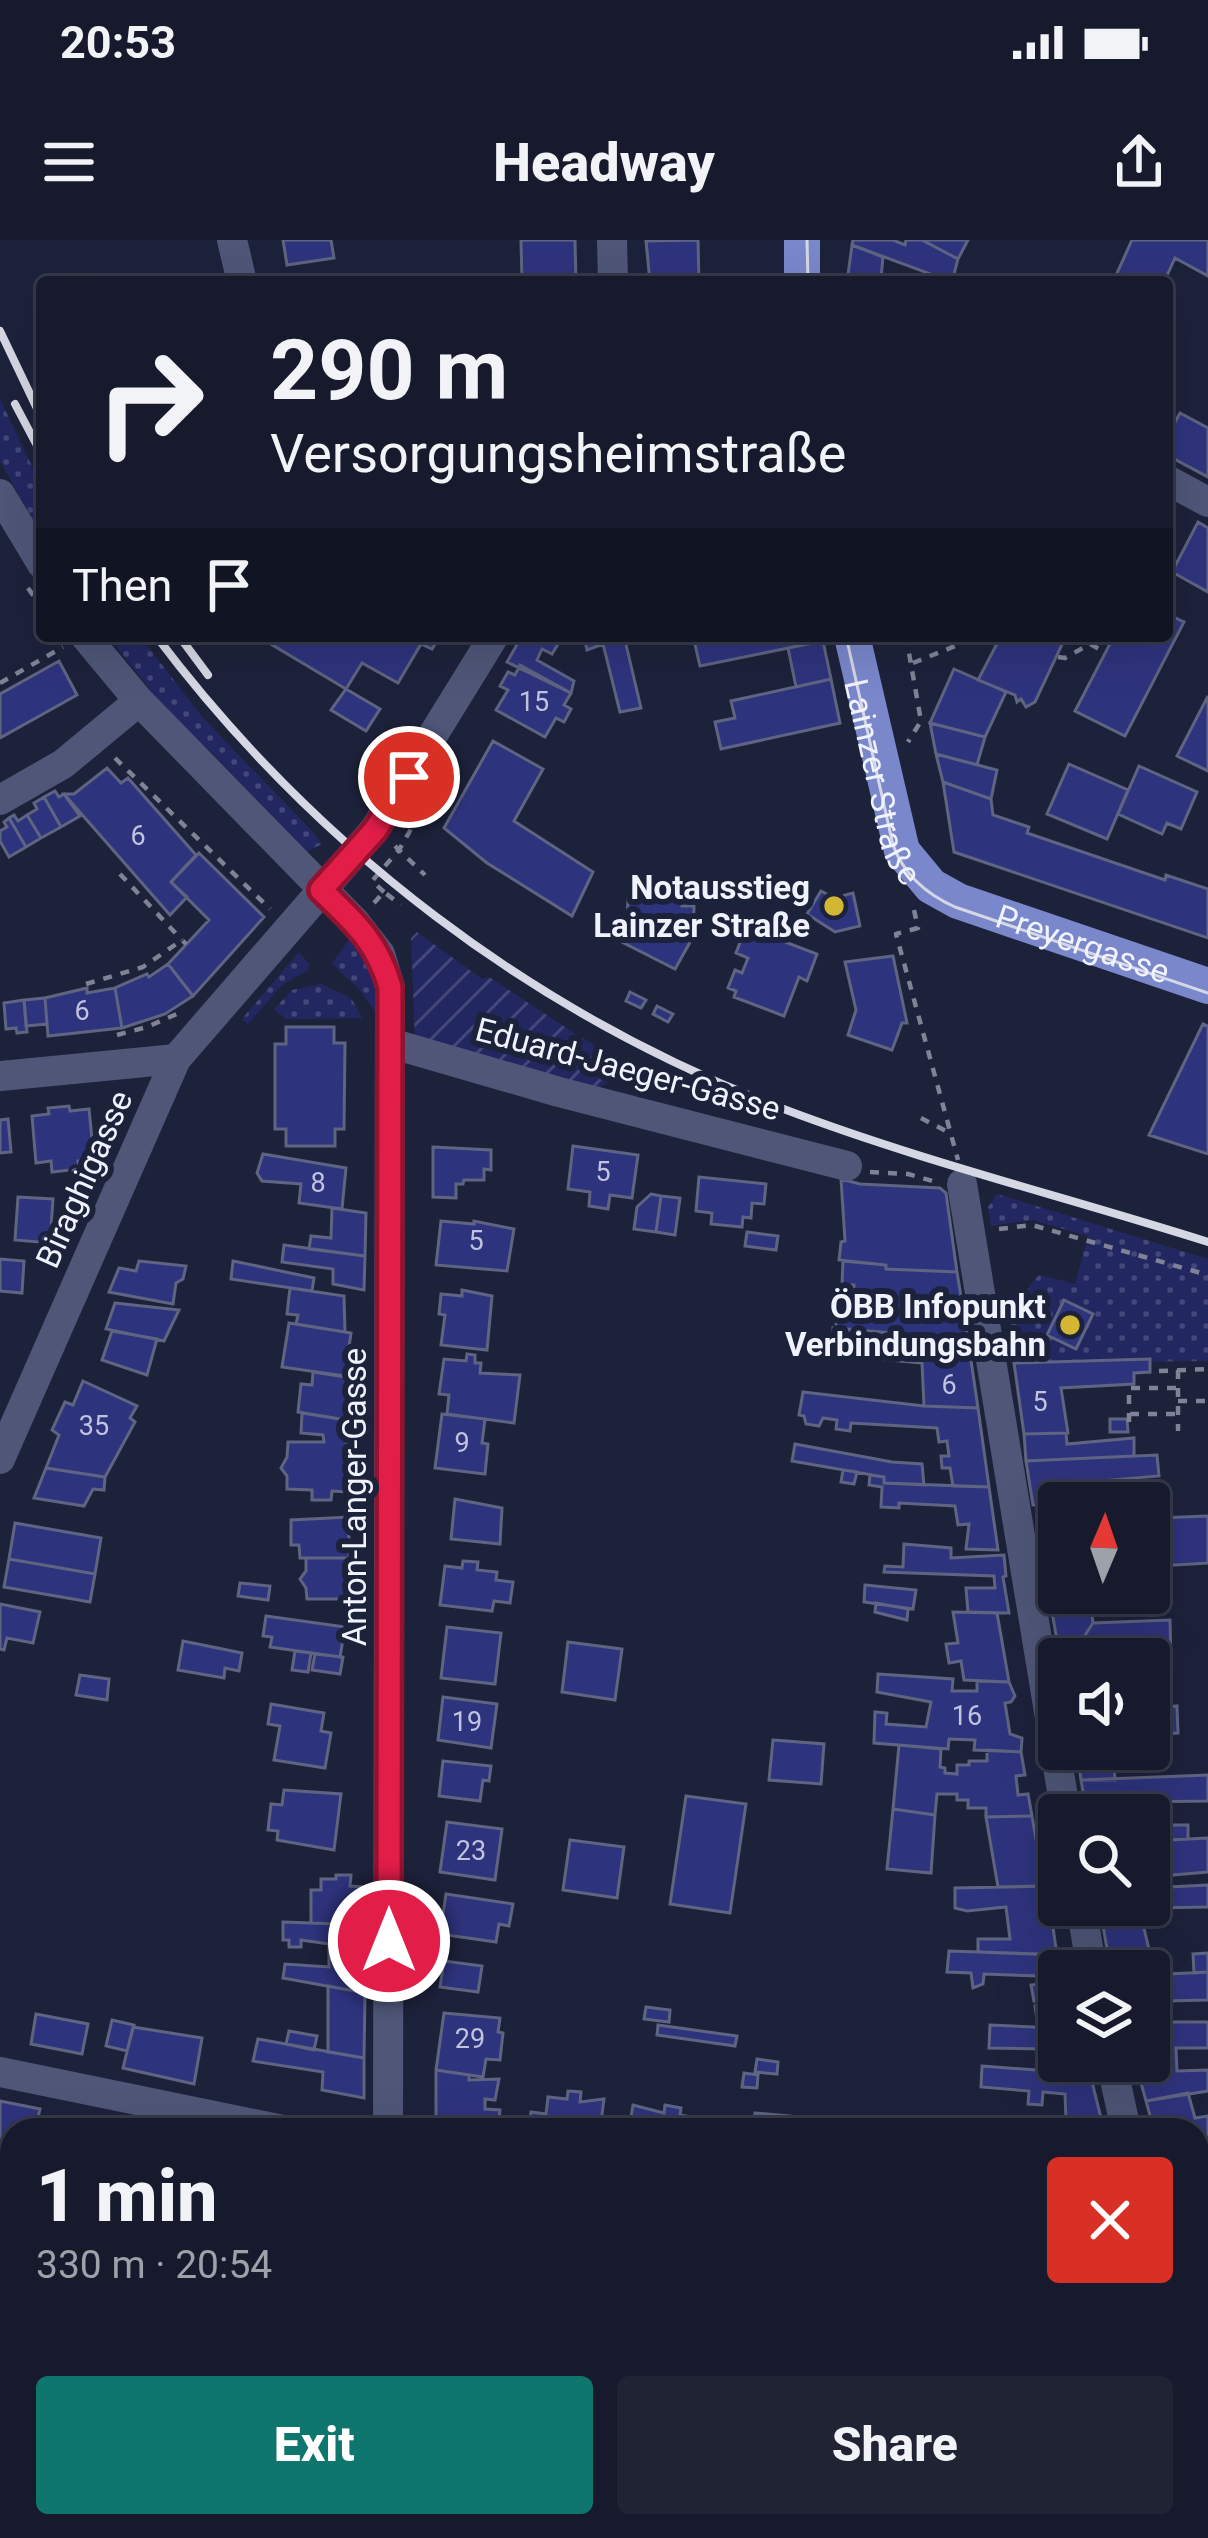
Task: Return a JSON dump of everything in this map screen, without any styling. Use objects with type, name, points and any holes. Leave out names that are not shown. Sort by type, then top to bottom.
[{"type":"main road","points":[[802,240],[802,276]]},
{"type":"main road","name":"Lainzer Straße","points":[[853,642],[902,851],[931,886],[958,901]]},
{"type":"main road","name":"Preyergasse","points":[[958,901],[1208,986]]},
{"type":"street","points":[[232,240],[241,276]]},
{"type":"street","points":[[611,240],[613,276]]},
{"type":"street","points":[[1173,483],[1208,502]]},
{"type":"street","points":[[0,494],[36,554]]},
{"type":"street","name":"Anton-Langer-Gasse","points":[[79,642],[355,922],[380,954],[390,987],[388,2118]]},
{"type":"street","name":"Biraghigasse","points":[[0,1460],[176,1059],[375,830],[490,642]]},
{"type":"street","points":[[0,800],[63,764],[139,701]]},
{"type":"street","name":"Eduard-Jaeger-Gasse","points":[[390,1043],[848,1166]]},
{"type":"street","points":[[0,1076],[176,1059]]},
{"type":"street","points":[[963,1187],[1063,1794]]},
{"type":"street","points":[[0,2072],[224,2118]]},
{"type":"street","points":[[1116,2082],[1123,2118]]},
{"type":"path","points":[[907,642],[921,721],[908,743]]},
{"type":"path","points":[[911,664],[965,642]]},
{"type":"path","points":[[1058,657],[1090,644],[1103,651]]},
{"type":"path","points":[[0,683],[55,652]]},
{"type":"path","points":[[109,752],[274,913],[281,904]]},
{"type":"path","points":[[375,830],[425,875]]},
{"type":"path","points":[[86,984],[143,967],[184,942],[120,874]]},
{"type":"path","points":[[914,909],[918,928],[896,934],[955,1149]]},
{"type":"path","points":[[100,1036],[147,1027],[191,1004]]},
{"type":"path","points":[[921,1118],[951,1133]]},
{"type":"path","points":[[848,1166],[963,1187]]},
{"type":"path","points":[[905,1166],[908,1174]]},
{"type":"path","points":[[988,1231],[1032,1225],[1208,1275]]},
{"type":"path","points":[[1160,1370],[1208,1370]]},
{"type":"path","points":[[1178,1370],[1178,1431]]},
{"type":"path","points":[[1178,1388],[1129,1388],[1129,1418],[1178,1414]]},
{"type":"path","points":[[1178,1401],[1208,1401]]},
{"type":"shaded area","points":[[0,399],[36,474],[36,525],[0,461]]},
{"type":"shaded area","points":[[113,642],[145,642],[203,718],[322,844],[307,852],[209,750],[200,753]]},
{"type":"shaded area","points":[[417,932],[482,979],[489,977],[580,1037],[628,1062],[623,1075],[594,1090],[415,1040],[411,938]]},
{"type":"shaded area","points":[[350,938],[370,973],[375,1011],[332,964]]},
{"type":"shaded area","points":[[299,952],[308,970],[282,985],[248,1024],[242,1019]]},
{"type":"shaded area","points":[[321,984],[351,998],[362,1018],[286,1019],[274,1009],[292,990]]},
{"type":"shaded area","points":[[997,1194],[1208,1259],[1208,1361],[1014,1363],[1010,1324],[1016,1306],[1039,1275],[1075,1284],[1088,1236],[1032,1220],[991,1226],[988,1207]]},
{"type":"building","points":[[283,240],[331,240],[334,258],[287,265]]},
{"type":"building","points":[[521,240],[575,240],[576,276],[522,276]]},
{"type":"building","points":[[698,240],[699,276],[649,276],[646,241]]},
{"type":"building","points":[[853,240],[893,240],[905,245],[906,240],[922,240],[958,259],[954,276],[936,276],[852,245]]},
{"type":"building","points":[[922,240],[968,240],[958,259]]},
{"type":"building","points":[[1132,240],[1208,240],[1208,276],[1175,258],[1167,276],[1116,276]]},
{"type":"building","points":[[852,245],[883,257],[881,276],[848,276]]},
{"type":"building","points":[[1180,413],[1208,428],[1208,477],[1173,458],[1173,426]]},
{"type":"building","points":[[1198,522],[1208,528],[1208,592],[1173,570]]},
{"type":"building","points":[[1173,617],[1184,622],[1125,736],[1075,711],[1111,642],[1173,642]]},
{"type":"building","points":[[436,642],[432,649],[421,644],[398,683],[362,663],[346,689],[269,643]]},
{"type":"building","points":[[519,642],[559,642],[552,654],[542,649],[537,660],[574,681],[571,693],[507,662]]},
{"type":"building","points":[[585,642],[625,642],[641,708],[620,712],[603,644],[587,650]]},
{"type":"building","points":[[694,642],[818,642],[700,666]]},
{"type":"building","points":[[823,642],[831,679],[796,687],[788,648]]},
{"type":"building","points":[[998,642],[1063,642],[1035,702],[1026,707],[1015,695],[978,680]]},
{"type":"building","points":[[59,661],[77,695],[0,738],[0,694]]},
{"type":"building","points":[[520,665],[571,693],[564,705],[571,709],[564,722],[556,718],[545,737],[496,710],[508,690],[500,686],[508,672],[515,675]]},
{"type":"building","points":[[954,669],[1006,692],[985,737],[930,723]]},
{"type":"building","points":[[831,679],[840,723],[721,749],[715,722],[735,718],[731,701]]},
{"type":"building","points":[[346,689],[380,709],[366,731],[331,710]]},
{"type":"building","points":[[1208,696],[1208,771],[1177,756]]},
{"type":"building","points":[[930,723],[985,737],[977,765],[936,754]]},
{"type":"building","points":[[493,741],[543,769],[514,821],[593,872],[572,916],[487,863],[444,828]]},
{"type":"building","points":[[936,754],[997,770],[991,799],[943,782]]},
{"type":"building","points":[[1069,764],[1128,790],[1107,839],[1047,814]]},
{"type":"building","points":[[1139,766],[1197,792],[1181,829],[1167,823],[1162,834],[1118,814]]},
{"type":"building","points":[[107,768],[121,783],[128,778],[196,855],[171,882],[187,897],[170,915],[64,794],[74,794]]},
{"type":"building","points":[[943,782],[991,799],[993,815],[1029,827],[1027,833],[1165,880],[1166,875],[1208,889],[1208,938],[954,852]]},
{"type":"building","points":[[55,791],[59,797],[64,794],[80,816],[61,827],[44,797]]},
{"type":"building","points":[[44,797],[61,827],[41,838],[27,815]]},
{"type":"building","points":[[14,815],[18,821],[27,815],[41,838],[26,847],[9,818]]},
{"type":"building","points":[[9,818],[26,847],[9,857],[0,831]]},
{"type":"building","points":[[199,853],[264,917],[193,996],[168,964],[209,920],[171,882]]},
{"type":"building","name":"Notausstieg Lainzer Straße","points":[[821,891],[834,898],[853,893],[860,926],[835,932],[807,914]]},
{"type":"building","points":[[681,897],[682,906],[694,906],[693,937],[675,969],[620,941],[627,925],[628,898]]},
{"type":"building","points":[[746,927],[817,954],[807,981],[799,977],[784,1016],[734,997],[736,991],[728,988],[735,970],[742,973],[748,958],[736,953]]},
{"type":"building","points":[[893,956],[907,1023],[902,1023],[892,1050],[848,1035],[856,1010],[845,962]]},
{"type":"building","points":[[168,964],[193,996],[165,1014],[122,1028],[115,988],[149,977]]},
{"type":"building","points":[[87,988],[87,993],[115,988],[122,1028],[48,1036],[45,998]]},
{"type":"building","points":[[630,992],[646,1000],[641,1008],[626,1001]]},
{"type":"building","points":[[45,998],[47,1024],[26,1026],[24,1000]]},
{"type":"building","points":[[24,1000],[27,1032],[6,1029],[4,1003]]},
{"type":"building","points":[[657,1006],[673,1014],[668,1022],[653,1014]]},
{"type":"building","points":[[1203,1024],[1208,1026],[1208,1154],[1149,1135]]},
{"type":"building","points":[[286,1027],[334,1027],[334,1043],[345,1043],[344,1129],[335,1129],[335,1146],[286,1146],[286,1129],[275,1129],[275,1044],[286,1044]]},
{"type":"building","points":[[628,1068],[645,1077],[640,1085],[623,1077]]},
{"type":"building","points":[[69,1106],[70,1111],[89,1109],[94,1159],[78,1161],[79,1169],[52,1172],[51,1161],[36,1163],[32,1116]]},
{"type":"building","points":[[8,1119],[11,1152],[0,1153],[0,1120]]},
{"type":"building","points":[[573,1146],[638,1155],[632,1198],[610,1195],[608,1209],[589,1206],[590,1192],[568,1189]]},
{"type":"building","points":[[433,1147],[491,1150],[491,1170],[484,1169],[484,1180],[456,1184],[456,1198],[433,1197]]},
{"type":"building","points":[[263,1154],[346,1168],[342,1209],[299,1203],[301,1184],[262,1181],[257,1173]]},
{"type":"building","points":[[699,1177],[766,1184],[764,1204],[752,1203],[751,1218],[743,1217],[742,1227],[711,1224],[712,1213],[696,1211]]},
{"type":"building","points":[[841,1179],[940,1188],[946,1193],[957,1272],[886,1269],[886,1265],[839,1260],[845,1241]]},
{"type":"building","points":[[651,1194],[661,1196],[656,1232],[634,1229],[637,1207]]},
{"type":"building","points":[[661,1196],[680,1198],[675,1235],[656,1232]]},
{"type":"building","points":[[18,1197],[53,1199],[50,1243],[15,1240]]},
{"type":"building","points":[[332,1208],[366,1213],[365,1256],[309,1249],[311,1236],[331,1238]]},
{"type":"building","points":[[441,1221],[514,1229],[507,1271],[436,1265]]},
{"type":"building","points":[[747,1232],[778,1236],[776,1250],[745,1246]]},
{"type":"building","points":[[284,1245],[365,1256],[364,1290],[333,1284],[333,1269],[282,1262]]},
{"type":"building","points":[[0,1259],[24,1261],[22,1293],[0,1291]]},
{"type":"building","points":[[139,1261],[186,1266],[183,1279],[176,1283],[173,1304],[109,1292],[119,1268],[136,1271]]},
{"type":"building","points":[[233,1261],[314,1278],[312,1291],[231,1279]]},
{"type":"building","points":[[843,1261],[886,1265],[886,1269],[957,1272],[968,1340],[836,1328],[837,1310],[847,1311],[847,1297],[853,1297],[854,1285],[842,1284]]},
{"type":"building","points":[[290,1288],[344,1296],[345,1332],[296,1324],[298,1315],[287,1314]]},
{"type":"building","points":[[462,1290],[492,1296],[487,1350],[441,1345],[445,1315],[439,1314],[441,1294],[462,1296]]},
{"type":"building","name":"ÖBB Infopunkt Verbindungsbahn","points":[[1064,1300],[1093,1314],[1076,1349],[1047,1335]]},
{"type":"building","points":[[115,1303],[179,1310],[164,1341],[106,1329]]},
{"type":"building","points":[[289,1323],[351,1333],[345,1376],[282,1367]]},
{"type":"building","points":[[833,1328],[968,1340],[978,1408],[924,1406],[922,1363],[852,1357],[854,1335],[833,1333]]},
{"type":"building","points":[[112,1331],[157,1339],[147,1375],[102,1360]]},
{"type":"building","points":[[467,1354],[481,1363],[480,1373],[520,1375],[514,1423],[447,1414],[449,1395],[439,1394],[444,1359],[466,1361]]},
{"type":"building","points":[[1150,1359],[1150,1372],[1134,1373],[1134,1384],[1061,1388],[1068,1433],[1024,1434],[1014,1363]]},
{"type":"building","points":[[313,1372],[352,1378],[346,1420],[298,1412],[301,1384],[312,1385]]},
{"type":"building","points":[[83,1381],[137,1406],[130,1418],[135,1422],[105,1477],[46,1468],[59,1435],[52,1430],[65,1402],[73,1405]]},
{"type":"building","points":[[803,1392],[978,1408],[989,1487],[953,1486],[950,1468],[942,1468],[941,1456],[949,1456],[947,1441],[939,1442],[937,1428],[851,1423],[850,1431],[836,1429],[837,1420],[823,1418],[819,1426],[806,1424],[799,1415]]},
{"type":"building","points":[[302,1413],[346,1420],[348,1492],[332,1491],[331,1500],[312,1500],[312,1490],[287,1489],[281,1468],[288,1442],[324,1442],[323,1435],[301,1433]]},
{"type":"building","points":[[442,1414],[485,1419],[485,1474],[435,1468]]},
{"type":"building","points":[[1110,1419],[1127,1419],[1128,1432],[1110,1432]]},
{"type":"building","points":[[1066,1433],[1067,1444],[1134,1438],[1134,1456],[1026,1461],[1024,1434]]},
{"type":"building","points":[[795,1444],[922,1464],[924,1485],[884,1483],[884,1477],[792,1461]]},
{"type":"building","points":[[1157,1455],[1159,1476],[1038,1482],[1038,1505],[1033,1505],[1026,1461]]},
{"type":"building","points":[[46,1468],[105,1477],[104,1490],[93,1489],[84,1506],[34,1498]]},
{"type":"building","points":[[843,1470],[857,1472],[854,1484],[841,1482]]},
{"type":"building","points":[[870,1475],[884,1477],[884,1483],[989,1487],[998,1550],[966,1549],[969,1524],[958,1525],[955,1506],[899,1503],[899,1508],[881,1507],[882,1487],[869,1485]]},
{"type":"building","points":[[455,1499],[502,1508],[500,1544],[451,1539]]},
{"type":"building","points":[[1208,1516],[1208,1563],[1170,1565],[1170,1518]]},
{"type":"building","points":[[349,1517],[349,1558],[300,1558],[299,1545],[291,1545],[291,1520]]},
{"type":"building","points":[[15,1523],[101,1538],[95,1574],[9,1559]]},
{"type":"building","points":[[904,1544],[951,1548],[951,1558],[1004,1555],[1009,1613],[968,1612],[966,1588],[995,1588],[994,1576],[884,1572],[885,1566],[903,1567]]},
{"type":"building","points":[[306,1558],[349,1558],[349,1599],[307,1599],[300,1579]]},
{"type":"building","points":[[9,1559],[95,1574],[90,1602],[4,1587]]},
{"type":"building","points":[[463,1561],[478,1562],[477,1570],[497,1572],[496,1580],[513,1582],[510,1603],[494,1601],[492,1611],[440,1605],[445,1566],[462,1568]]},
{"type":"building","points":[[240,1583],[270,1586],[268,1600],[238,1596]]},
{"type":"building","points":[[865,1585],[916,1590],[913,1609],[864,1602]]},
{"type":"building","points":[[876,1603],[908,1609],[907,1620],[875,1612]]},
{"type":"building","points":[[0,1604],[40,1612],[33,1643],[7,1638],[4,1650],[0,1649]]},
{"type":"building","points":[[953,1612],[997,1613],[1009,1682],[964,1680],[961,1661],[949,1663],[946,1644],[958,1643]]},
{"type":"building","points":[[1052,1614],[1092,1614],[1093,1623],[1083,1638],[1057,1638]]},
{"type":"building","points":[[266,1616],[345,1627],[340,1657],[270,1647],[272,1637],[263,1636]]},
{"type":"building","points":[[1170,1620],[1171,1665],[1170,1638],[1083,1638],[1093,1623]]},
{"type":"building","points":[[447,1627],[501,1633],[495,1684],[441,1678]]},
{"type":"building","points":[[183,1641],[242,1653],[239,1671],[225,1668],[224,1678],[178,1670]]},
{"type":"building","points":[[568,1642],[622,1649],[615,1700],[562,1692]]},
{"type":"building","points":[[295,1651],[311,1653],[308,1672],[292,1670]]},
{"type":"building","points":[[315,1654],[343,1657],[340,1674],[312,1670]]},
{"type":"building","points":[[878,1674],[953,1679],[952,1691],[977,1691],[977,1681],[1009,1682],[1015,1696],[1005,1703],[1010,1734],[1022,1738],[1021,1752],[974,1750],[975,1740],[949,1739],[948,1749],[874,1743],[875,1712],[887,1713],[886,1724],[926,1727],[931,1702],[877,1692]]},
{"type":"building","points":[[80,1675],[109,1679],[107,1700],[76,1695]]},
{"type":"building","points":[[443,1697],[497,1704],[491,1748],[438,1740]]},
{"type":"building","points":[[271,1704],[324,1713],[321,1731],[331,1733],[325,1768],[274,1760],[280,1726],[268,1724]]},
{"type":"building","points":[[1177,1706],[1178,1733],[1170,1734],[1170,1707]]},
{"type":"building","points":[[773,1740],[824,1744],[821,1784],[769,1780]]},
{"type":"building","points":[[899,1745],[941,1749],[940,1767],[945,1773],[957,1774],[957,1765],[987,1761],[987,1750],[1021,1752],[1025,1775],[1016,1776],[1018,1795],[1028,1794],[1032,1816],[986,1817],[986,1808],[968,1808],[968,1800],[957,1800],[957,1794],[937,1794],[935,1815],[893,1809]]},
{"type":"building","points":[[443,1761],[491,1766],[480,1801],[439,1796]]},
{"type":"building","points":[[1080,1770],[1114,1770],[1115,1780],[1081,1780]]},
{"type":"building","points":[[1208,1775],[1208,1801],[1170,1802],[1170,1794],[1083,1794],[1081,1780]]},
{"type":"building","points":[[284,1790],[341,1794],[334,1850],[277,1840],[278,1831],[268,1830],[271,1804],[282,1805]]},
{"type":"building","points":[[686,1796],[746,1804],[730,1913],[670,1904]]},
{"type":"building","points":[[893,1809],[935,1815],[931,1873],[887,1869]]},
{"type":"building","points":[[1032,1816],[1038,1886],[998,1887],[986,1817]]},
{"type":"building","points":[[447,1822],[502,1829],[495,1880],[440,1872]]},
{"type":"building","points":[[1170,1825],[1188,1825],[1188,1839],[1170,1840]]},
{"type":"building","points":[[1208,1838],[1208,1872],[1170,1875],[1170,1840]]},
{"type":"building","points":[[570,1840],[624,1847],[617,1898],[563,1890]]},
{"type":"building","points":[[336,1875],[351,1875],[350,1886],[365,1887],[365,1925],[311,1923],[311,1890],[321,1890],[321,1879],[336,1879]]},
{"type":"building","points":[[1208,1885],[1208,1907],[1170,1908],[1170,1887]]},
{"type":"building","points":[[1038,1886],[1038,1926],[1053,1926],[1056,1950],[1038,1950],[1038,1954],[978,1952],[978,1939],[1010,1939],[1006,1907],[955,1908],[955,1888]]},
{"type":"building","points":[[446,1894],[513,1904],[509,1926],[499,1924],[496,1942],[440,1934]]},
{"type":"building","points":[[283,1922],[365,1925],[365,1993],[283,1978],[285,1964],[329,1967],[329,1944],[301,1940],[301,1947],[289,1947],[289,1940],[283,1940]]},
{"type":"building","points":[[1103,1926],[1143,1926],[1149,1950],[1107,1950]]},
{"type":"building","points":[[949,1951],[1038,1954],[1038,1976],[984,1974],[983,1984],[973,1988],[971,1973],[947,1972]]},
{"type":"building","points":[[1208,1953],[1208,1972],[1194,1973],[1193,1954]]},
{"type":"building","points":[[444,1961],[482,1966],[478,1992],[440,1987]]},
{"type":"building","points":[[1208,1972],[1208,2000],[1170,2001],[1170,1974]]},
{"type":"building","points":[[328,1986],[365,1993],[364,2058],[328,2052]]},
{"type":"building","points":[[646,2007],[670,2010],[669,2022],[644,2019]]},
{"type":"building","points":[[444,2013],[500,2018],[500,2060],[486,2059],[483,2077],[436,2070]]},
{"type":"building","points":[[36,2014],[88,2024],[82,2054],[31,2044]]},
{"type":"building","points":[[112,2020],[134,2025],[127,2051],[106,2046]]},
{"type":"building","points":[[1170,2022],[1208,2022],[1208,2048],[1176,2048],[1177,2071],[1208,2070],[1208,2091],[1146,2101],[1141,2082],[1170,2082]]},
{"type":"building","points":[[658,2025],[737,2036],[735,2046],[657,2035]]},
{"type":"building","points":[[990,2025],[1038,2027],[1038,2049],[989,2048]]},
{"type":"building","points":[[133,2027],[202,2038],[194,2084],[123,2068]]},
{"type":"building","points":[[289,2031],[317,2036],[314,2050],[286,2044]]},
{"type":"building","points":[[258,2039],[364,2058],[364,2098],[322,2090],[323,2072],[253,2061]]},
{"type":"building","points":[[757,2059],[778,2062],[777,2074],[755,2072]]},
{"type":"building","points":[[982,2066],[1038,2070],[1038,2082],[1092,2082],[1101,2118],[1066,2118],[1065,2094],[1043,2092],[1042,2105],[1028,2104],[1029,2091],[981,2087]]},
{"type":"building","points":[[436,2070],[469,2075],[469,2080],[499,2079],[495,2100],[485,2099],[485,2109],[500,2110],[499,2118],[436,2118]]},
{"type":"building","points":[[744,2073],[758,2075],[757,2088],[742,2087]]},
{"type":"building","points":[[568,2091],[581,2092],[580,2102],[604,2099],[602,2118],[530,2118],[531,2112],[546,2114],[548,2097],[567,2099]]},
{"type":"building","points":[[1188,2093],[1195,2118],[1151,2118],[1146,2101]]},
{"type":"building","points":[[0,2101],[40,2109],[38,2118],[0,2118]]},
{"type":"building","points":[[633,2105],[664,2113],[665,2105],[681,2108],[680,2115],[697,2118],[631,2118]]},
{"type":"building","points":[[755,2113],[791,2116],[791,2118],[755,2118]]},
{"type":"tram line","points":[[807,240],[808,276]]},
{"type":"tram line","points":[[847,642],[893,845],[917,882],[955,907],[1208,993]]},
{"type":"railway","points":[[0,331],[36,406]]},
{"type":"railway","points":[[15,404],[36,444]]},
{"type":"railway","points":[[161,642],[219,714],[359,854],[516,973],[601,1024],[689,1069],[833,1127],[1208,1242]]},
{"type":"railway","points":[[183,642],[208,675]]},
{"type":"place","name":"Notausstieg Lainzer Straße","points":[[834,906]]},
{"type":"place","name":"ÖBB Infopunkt Verbindungsbahn","points":[[1070,1325]]},
{"type":"route","points":[[389,1941],[390,987],[380,954],[321,890],[375,830],[409,777]]}]
